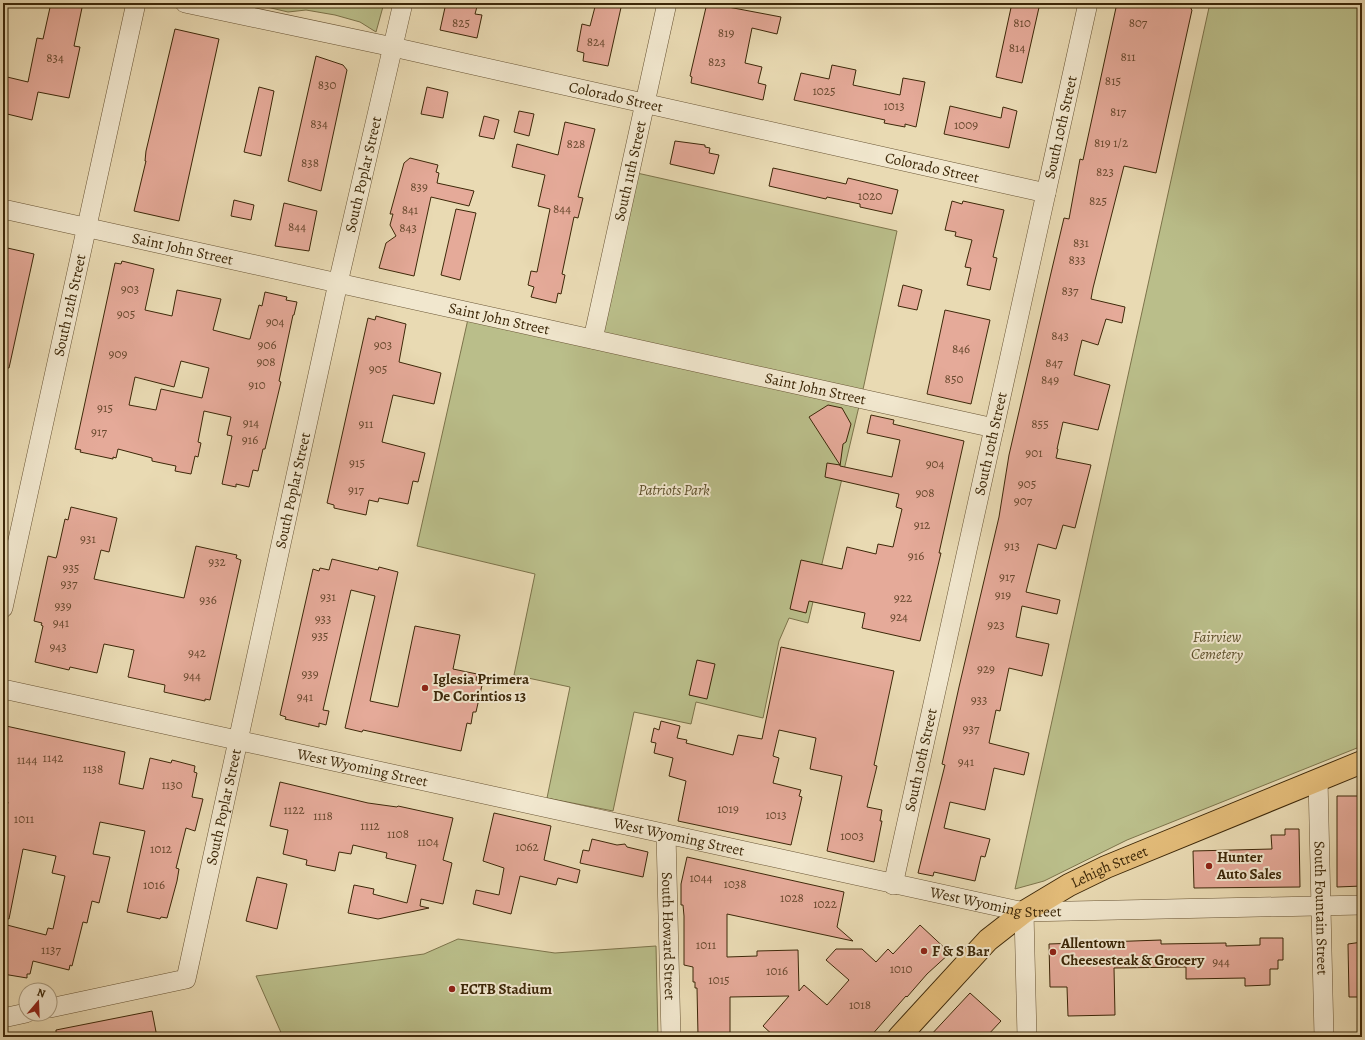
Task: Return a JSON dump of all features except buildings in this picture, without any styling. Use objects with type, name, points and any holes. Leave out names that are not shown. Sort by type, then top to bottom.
[{"type":"main road","name":"Lehigh Street","points":[[899,1037],[988,940],[1024,912],[1070,885],[1106,867],[1362,762]]},
{"type":"street","name":"South 12th Street","points":[[3,608],[136,3]]},
{"type":"street","name":"Colorado Street","points":[[186,3],[393,47],[1046,193]]},
{"type":"street","name":"South Poplar Street","points":[[58,1006],[186,979],[338,283],[403,3]]},
{"type":"street","name":"South 11th Street","points":[[593,339],[668,3]]},
{"type":"street","name":"South 10th Street","points":[[893,885],[1088,3]]},
{"type":"street","name":"Saint John Street","points":[[3,209],[994,428]]},
{"type":"street","name":"West Wyoming Street","points":[[3,689],[893,885],[1024,912],[1362,905]]},
{"type":"street","name":"South Fountain Street","points":[[1318,779],[1324,1037]]},
{"type":"street","name":"South Howard Street","points":[[666,834],[671,1037]]},
{"type":"street","points":[[1024,912],[1027,1037]]},
{"type":"street","points":[[3,1018],[18,1015]]},
{"type":"green space","points":[[250,3],[384,3],[376,32],[360,22],[335,15],[306,10],[288,12]]},
{"type":"green space","name":"Fairview Cemetery","points":[[1210,3],[1362,3],[1362,746],[1127,840],[1044,881],[1015,889]]},
{"type":"green space","name":"Patriots Park","points":[[637,173],[897,231],[864,385],[808,623],[789,618],[779,641],[763,718],[696,702],[691,724],[634,712],[613,811],[547,798],[570,687],[514,675],[535,574],[417,546],[468,319],[596,348]]},
{"type":"green space","name":"ECTB Stadium","points":[[458,939],[555,953],[656,946],[658,1037],[283,1037],[256,976],[424,954]]},
{"type":"place","name":"Iglesia Primera De Corintios 13","points":[[425,688]]},
{"type":"place","name":"Hunter Auto Sales","points":[[1209,866]]},
{"type":"place","name":"F & S Bar","points":[[924,951]]},
{"type":"place","name":"Allentown Cheesesteak & Grocery","points":[[1053,952]]},
{"type":"place","name":"ECTB Stadium","points":[[452,989]]}]
